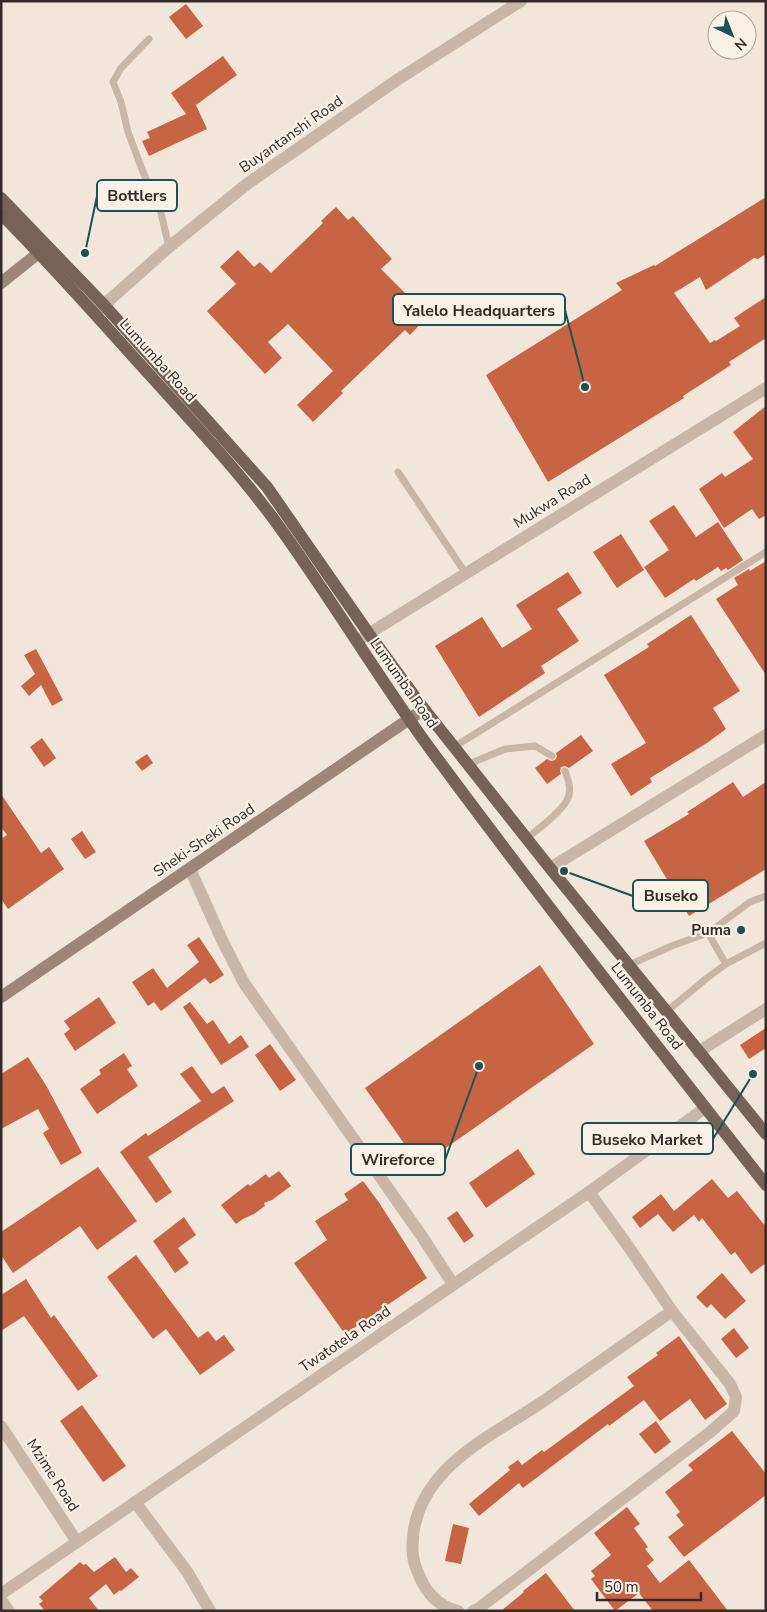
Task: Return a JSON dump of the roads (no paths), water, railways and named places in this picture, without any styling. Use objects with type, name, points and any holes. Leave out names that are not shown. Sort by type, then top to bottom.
[{"type":"main road","name":"Lumumba Road","points":[[1,198],[43,250],[268,487],[369,634],[424,709],[698,1052],[766,1134]]},
{"type":"main road","name":"Lumumba Road","points":[[1,214],[43,250]]},
{"type":"main road","name":"Lumumba Road","points":[[99,309],[255,496],[282,532],[409,720],[560,922],[766,1185]]},
{"type":"street","name":"Buyantanshi Road","points":[[99,309],[169,247],[247,184],[397,80],[521,1]]},
{"type":"street","points":[[1,283],[43,250]]},
{"type":"street","name":"Mukwa Road","points":[[356,642],[766,388]]},
{"type":"street","name":"Sheki-Sheki Road","points":[[1,997],[424,709]]},
{"type":"street","points":[[550,868],[766,735]]},
{"type":"street","points":[[190,868],[222,940],[244,983],[421,1235],[453,1284]]},
{"type":"street","points":[[698,1052],[766,1009]]},
{"type":"street","name":"Twatotela Road","points":[[1,1594],[589,1192],[705,1108]]},
{"type":"street","points":[[478,1610],[709,1434],[734,1411],[736,1397],[730,1384],[672,1311],[589,1192]]},
{"type":"street","points":[[458,1611],[443,1606],[431,1596],[421,1583],[414,1564],[412,1551],[416,1519],[424,1500],[438,1479],[456,1460],[478,1443],[545,1400],[672,1311]]},
{"type":"street","name":"Mzime Road","points":[[1,1426],[77,1542]]},
{"type":"street","points":[[135,1502],[188,1573],[210,1611]]},
{"type":"street","points":[[1,1600],[9,1611]]},
{"type":"lane","points":[[149,39],[121,68],[113,82],[121,102],[128,132],[160,209],[169,247]]},
{"type":"lane","points":[[398,472],[466,574]]},
{"type":"lane","points":[[454,747],[766,552]]},
{"type":"lane","points":[[469,764],[505,748],[535,746],[552,756]]},
{"type":"lane","points":[[526,838],[552,818],[569,797],[569,784],[565,771]]},
{"type":"lane","points":[[629,965],[674,945],[708,933],[750,902],[766,896]]},
{"type":"lane","points":[[708,933],[726,964]]},
{"type":"lane","points":[[666,1012],[726,964],[766,943]]},
{"type":"place","name":"Bottlers","points":[[85,253]]},
{"type":"place","name":"Yalelo Headquarters","points":[[585,387]]},
{"type":"place","name":"Buseko","points":[[564,871]]},
{"type":"place","name":"Puma","points":[[741,930]]},
{"type":"place","name":"Wireforce","points":[[479,1066]]},
{"type":"place","name":"Buseko Market","points":[[753,1074]]}]
